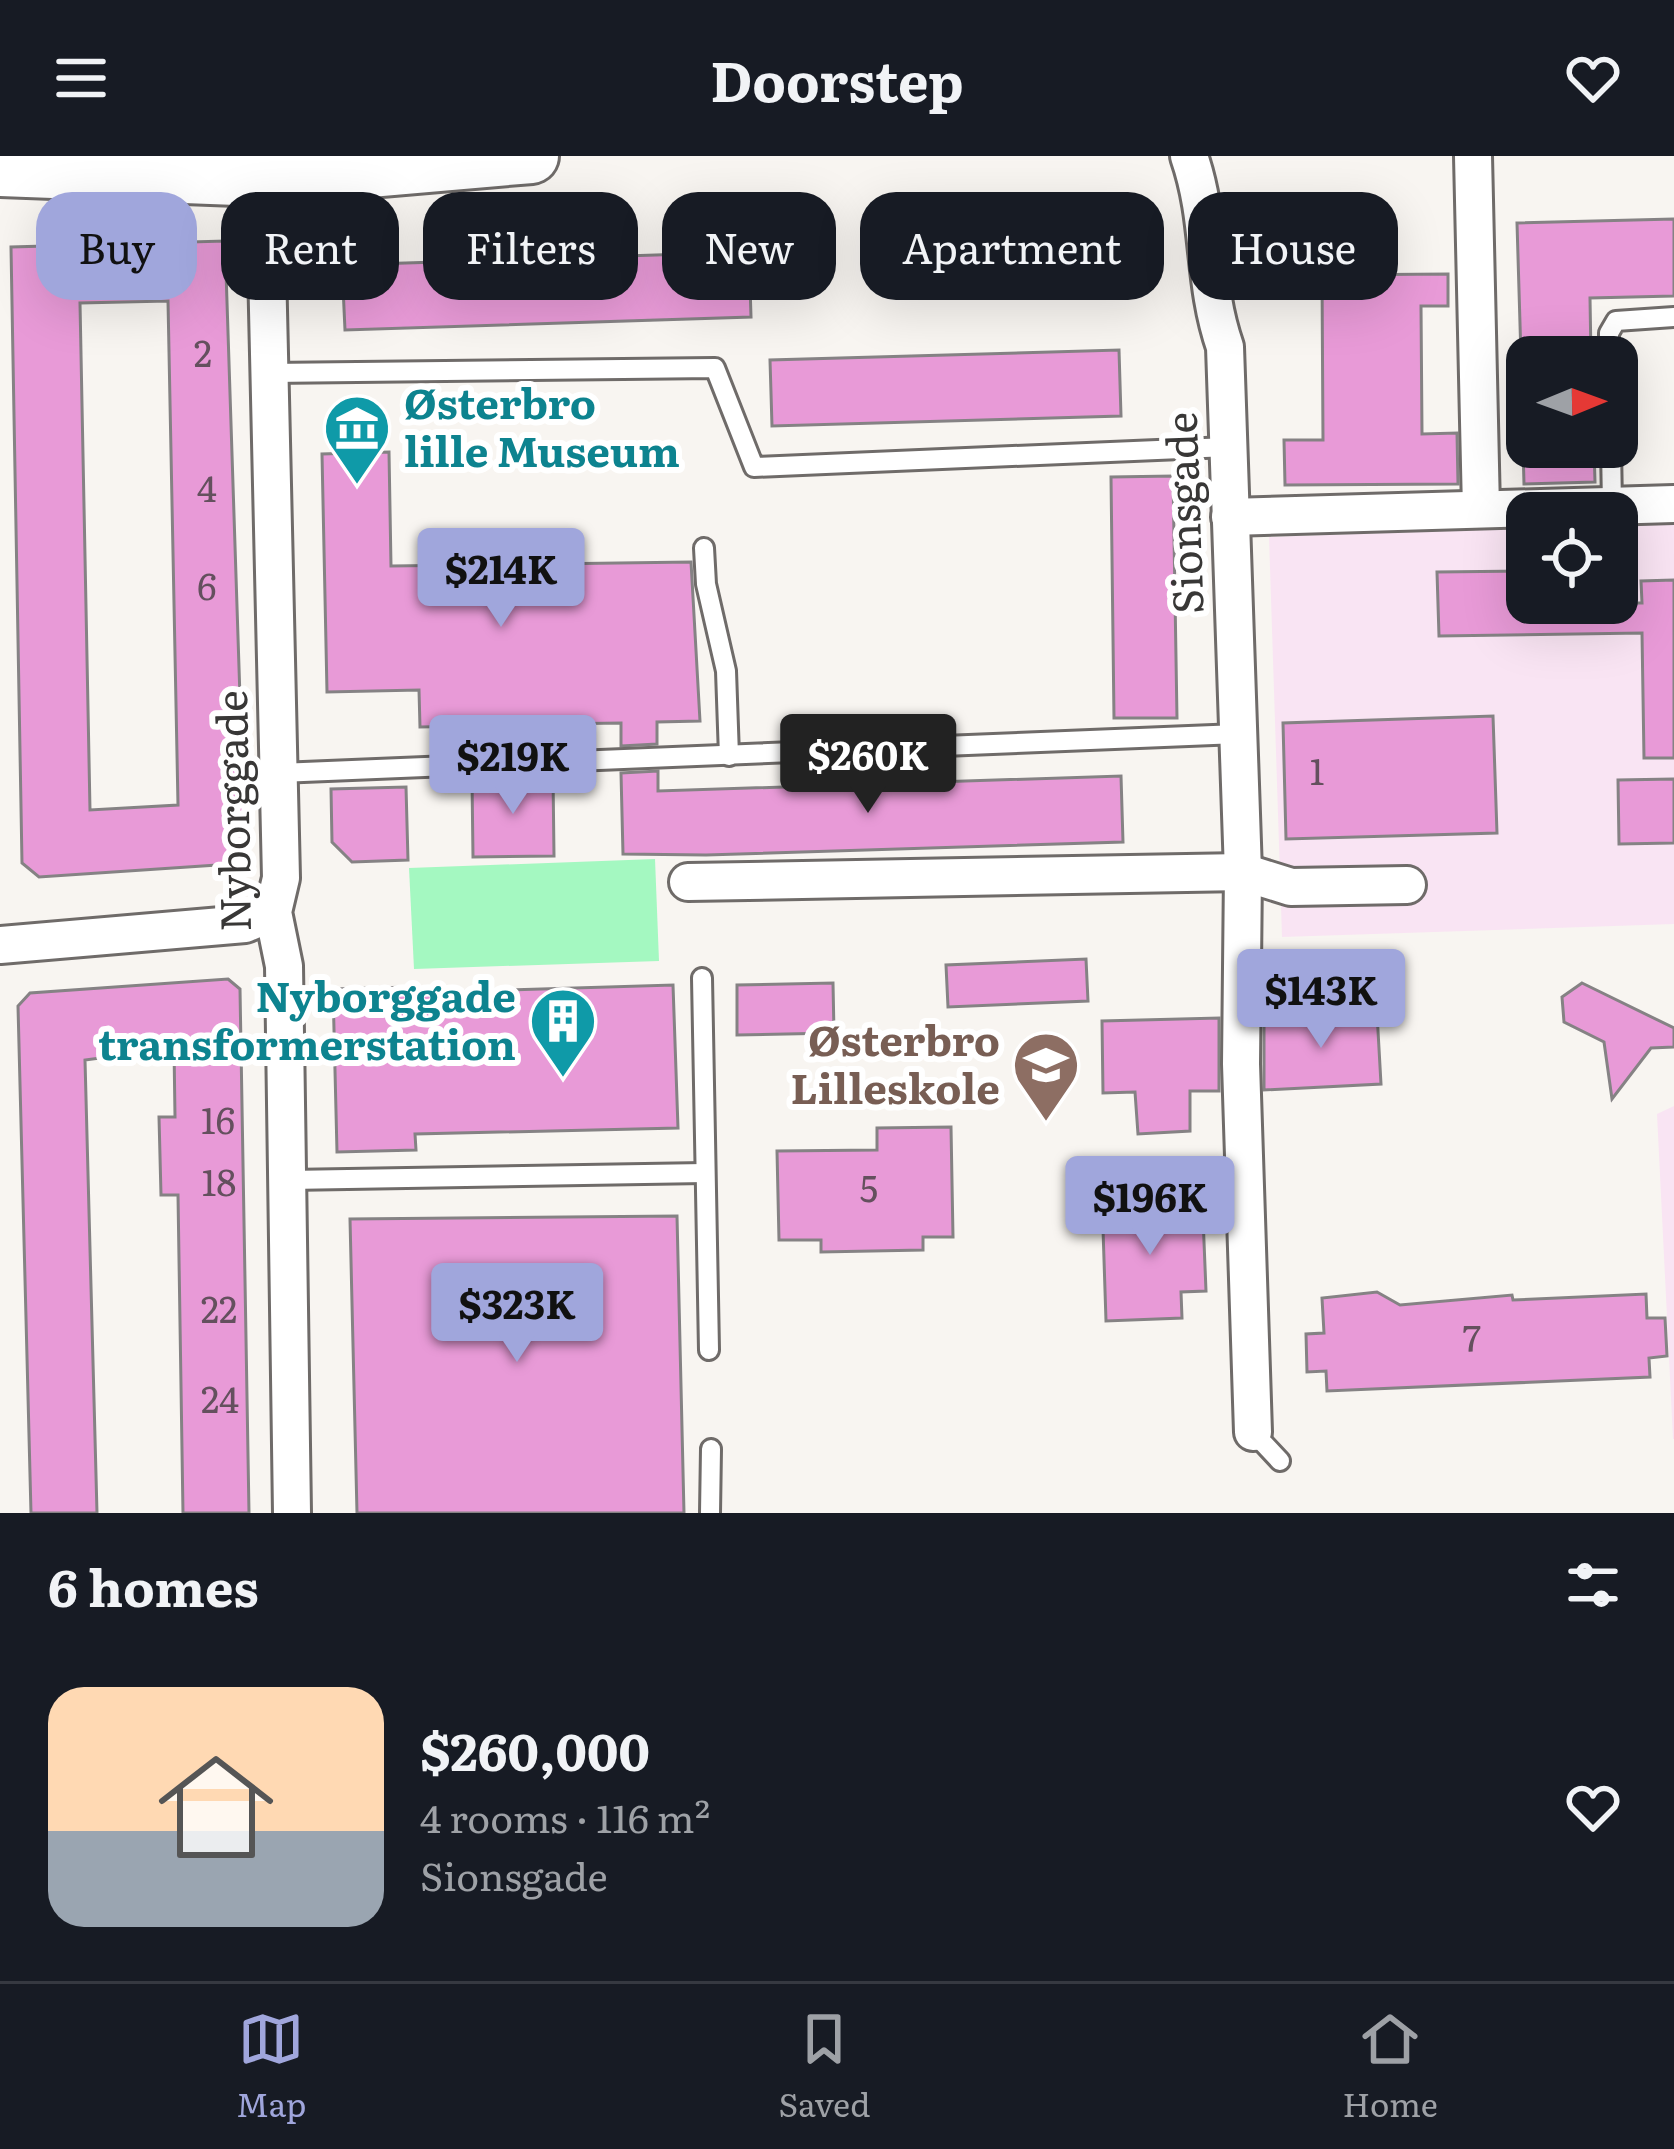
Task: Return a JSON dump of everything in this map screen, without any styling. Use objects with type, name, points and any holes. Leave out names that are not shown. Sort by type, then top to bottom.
[{"type":"street","points":[[0,169],[265,179],[531,156]]},
{"type":"street","name":"Sionsgade","points":[[1189,156],[1203,195],[1211,307],[1225,346],[1243,872],[1241,1064],[1252,1432]]},
{"type":"street","points":[[1473,156],[1480,509]]},
{"type":"street","name":"Nyborggade","points":[[265,179],[281,878],[273,912],[284,965],[292,1513]]},
{"type":"street","points":[[1638,505],[1674,504]]},
{"type":"street","points":[[1230,517],[1506,508]]},
{"type":"street","points":[[688,882],[1243,872],[1291,886],[1407,885]]},
{"type":"street","points":[[0,945],[244,924],[273,912]]},
{"type":"lane","points":[[1609,336],[1616,321],[1674,317]]},
{"type":"lane","points":[[270,373],[715,368],[754,467],[1228,448]]},
{"type":"lane","points":[[704,548],[706,584],[726,671],[729,755]]},
{"type":"lane","points":[[279,773],[1238,734]]},
{"type":"lane","points":[[702,978],[709,1350]]},
{"type":"lane","points":[[289,1180],[706,1173]]},
{"type":"lane","points":[[1252,1432],[1280,1461]]},
{"type":"lane","points":[[710,1513],[711,1449]]},
{"type":"shaded area","points":[[1674,524],[1674,924],[1282,937],[1269,537],[1506,529],[1506,624],[1638,624],[1638,525]]},
{"type":"shaded area","points":[[1674,1106],[1674,1439],[1673,1439],[1657,1114]]},
{"type":"green space","points":[[655,859],[659,961],[414,969],[409,868]]},
{"type":"building","points":[[1674,219],[1674,296],[1590,298],[1591,336],[1520,336],[1517,223]]},
{"type":"building","points":[[221,241],[221,300],[227,300],[245,850],[232,864],[39,877],[22,863],[11,247],[36,246],[36,300],[197,300],[197,242]],"holes":[[[168,301],[178,805],[90,810],[80,303]]]},
{"type":"building","points":[[662,255],[662,300],[750,300],[751,317],[345,330],[344,300],[399,300],[399,263],[423,262],[423,300],[638,300],[638,256]]},
{"type":"building","points":[[1398,274],[1448,274],[1448,306],[1421,306],[1422,434],[1457,433],[1458,484],[1285,485],[1284,440],[1323,440],[1322,300],[1398,300]]},
{"type":"building","points":[[1119,350],[1121,416],[772,426],[770,360]]},
{"type":"building","points":[[389,452],[391,566],[691,562],[700,721],[657,722],[657,744],[621,746],[621,723],[552,724],[552,748],[472,752],[472,726],[420,727],[419,690],[327,692],[322,454]]},
{"type":"building","points":[[1524,468],[1595,468],[1595,482],[1524,484]]},
{"type":"building","points":[[1173,476],[1177,718],[1114,718],[1111,477]]},
{"type":"building","points":[[1506,571],[1506,624],[1638,624],[1641,581],[1674,580],[1674,758],[1644,758],[1642,633],[1439,636],[1437,572]]},
{"type":"building","points":[[1493,716],[1497,833],[1286,839],[1283,723]]},
{"type":"building","points":[[658,771],[658,791],[1121,776],[1123,842],[623,854],[621,773]]},
{"type":"building","points":[[553,775],[554,856],[473,857],[472,779]]},
{"type":"building","points":[[1674,779],[1674,843],[1619,844],[1618,780]]},
{"type":"building","points":[[406,787],[408,860],[352,862],[332,842],[331,789]]},
{"type":"building","points":[[1086,959],[1088,1001],[948,1007],[946,965]]},
{"type":"building","points":[[228,979],[240,989],[249,1513],[183,1513],[178,1195],[161,1195],[159,1117],[175,1117],[174,1048],[85,1060],[97,1513],[31,1513],[18,1006],[30,993]]},
{"type":"building","points":[[833,983],[834,1033],[737,1035],[737,985]]},
{"type":"building","points":[[1582,983],[1674,1028],[1674,1047],[1651,1048],[1612,1099],[1604,1042],[1564,1022],[1562,997]]},
{"type":"building","name":"Nyborggade transformerstation","points":[[673,985],[678,1128],[415,1134],[416,1150],[337,1152],[333,989],[411,987],[412,993]]},
{"type":"building","points":[[1377,1013],[1381,1084],[1264,1090],[1264,1018]]},
{"type":"building","points":[[1219,1018],[1219,1091],[1190,1091],[1190,1131],[1138,1134],[1135,1092],[1103,1093],[1102,1021]]},
{"type":"building","points":[[951,1127],[953,1237],[923,1237],[923,1250],[821,1252],[821,1240],[779,1240],[777,1151],[877,1150],[877,1128]]},
{"type":"building","points":[[1173,1195],[1174,1218],[1203,1217],[1206,1291],[1181,1292],[1182,1318],[1106,1321],[1102,1198]]},
{"type":"building","points":[[677,1216],[684,1513],[357,1513],[350,1219]]},
{"type":"building","points":[[1377,1292],[1400,1305],[1512,1295],[1513,1300],[1646,1294],[1647,1318],[1665,1318],[1667,1356],[1649,1358],[1650,1377],[1327,1391],[1326,1371],[1307,1372],[1306,1334],[1324,1333],[1322,1298]]},
{"type":"place","name":"Østerbro lille Museum","points":[[357,487]]},
{"type":"place","name":"Nyborggade transformerstation","points":[[563,1080]]},
{"type":"place","name":"Østerbro Lilleskole","points":[[1046,1124]]}]
